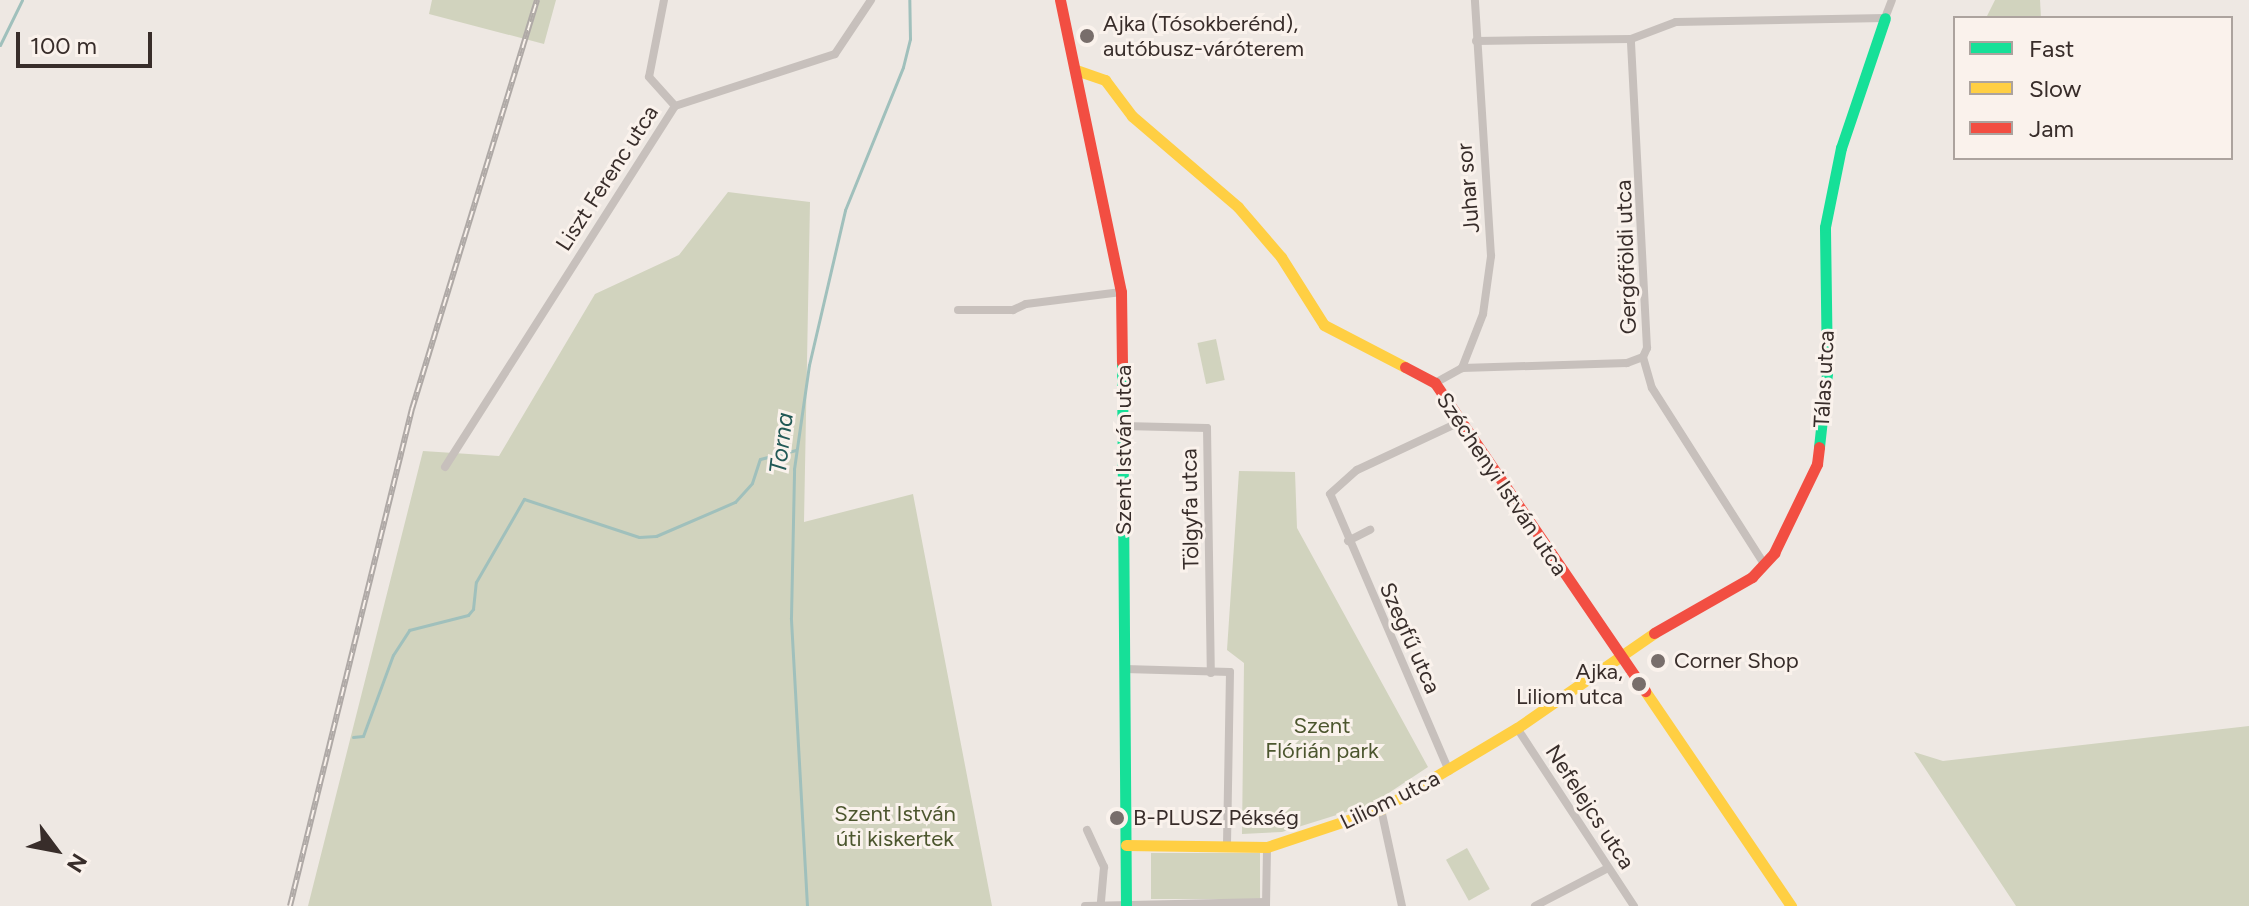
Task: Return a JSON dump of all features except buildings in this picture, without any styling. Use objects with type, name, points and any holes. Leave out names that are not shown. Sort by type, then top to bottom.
[{"type":"street","points":[[664,0],[649,77],[675,106]]},
{"type":"street","name":"Liszt Ferenc utca","points":[[445,467],[675,106],[835,54],[871,0]]},
{"type":"street","name":"Szent István utca","points":[[1060,0],[1121,292],[1126,904]]},
{"type":"street","name":"Juhar sor","points":[[1462,368],[1483,314],[1491,256],[1475,0]]},
{"type":"street","points":[[1476,41],[1631,39],[1676,22],[1885,18],[1892,0]]},
{"type":"street","name":"Tálas utca","points":[[1619,653],[1752,577],[1764,564],[1800,507],[1817,464],[1827,373],[1825,227],[1841,148],[1885,18]]},
{"type":"street","name":"Gergőföldi utca","points":[[1435,383],[1462,368],[1627,363],[1643,357],[1648,326],[1631,39]]},
{"type":"street","name":"Széchenyi István utca","points":[[1076,70],[1105,80],[1132,116],[1238,207],[1281,257],[1324,325],[1435,383],[1791,906]]},
{"type":"street","points":[[958,310],[1013,310],[1026,304],[1121,292]]},
{"type":"street","points":[[1643,357],[1652,388],[1764,564]]},
{"type":"street","name":"Szegfű utca","points":[[1449,771],[1331,502],[1332,487],[1462,421]]},
{"type":"street","name":"Tölgyfa utca","points":[[1124,426],[1207,428],[1211,673]]},
{"type":"street","points":[[1348,541],[1370,530]]},
{"type":"street","name":"Liliom utca","points":[[1126,845],[1267,847],[1381,809],[1517,728],[1614,662],[1619,653]]},
{"type":"street","points":[[1125,669],[1230,672],[1227,846]]},
{"type":"street","name":"Nefelejcs utca","points":[[1517,728],[1634,906]]},
{"type":"street","points":[[1381,809],[1402,906]]},
{"type":"street","points":[[1087,830],[1104,867],[1101,902]]},
{"type":"street","points":[[1085,906],[1101,902],[1266,904],[1267,847]]},
{"type":"street","points":[[1535,906],[1608,868]]},
{"type":"green space","points":[[432,0],[556,0],[544,44],[429,14]]},
{"type":"green space","points":[[1995,0],[2040,0],[2041,16],[1987,16]]},
{"type":"green space","name":"Szent István úti kiskertek","points":[[728,192],[810,202],[804,522],[913,494],[992,906],[308,906],[423,451],[499,456],[595,294],[679,255]]},
{"type":"green space","points":[[1216,339],[1225,380],[1206,384],[1197,343]]},
{"type":"green space","name":"Szent Flórián park","points":[[1239,471],[1295,472],[1297,528],[1428,767],[1372,804],[1282,832],[1242,834],[1244,663],[1227,650]]},
{"type":"green space","points":[[2249,726],[2249,906],[2016,906],[1914,752],[1943,761]]},
{"type":"green space","points":[[1467,848],[1490,889],[1469,901],[1446,860]]},
{"type":"green space","points":[[1151,853],[1260,853],[1260,899],[1151,899]]},
{"type":"waterway","points":[[0,45],[22,0]]},
{"type":"waterway","name":"Torna","points":[[807,906],[791,617],[794,469],[809,365],[845,210],[903,67],[910,39],[909,0]]},
{"type":"waterway","points":[[353,737],[363,736],[393,655],[409,630],[468,615],[473,609],[476,582],[524,499],[639,537],[656,536],[735,502],[752,483],[760,459],[796,450]]},
{"type":"railway","points":[[290,906],[412,409],[537,0]]},
{"type":"traffic: fast","points":[[1819,447],[1827,373],[1825,227],[1841,148],[1885,18]]},
{"type":"traffic: fast","points":[[1122,362],[1126,906]]},
{"type":"traffic: slow","points":[[1076,70],[1105,80],[1132,116],[1238,207],[1281,257],[1324,325],[1405,367]]},
{"type":"traffic: slow","points":[[1126,845],[1267,847],[1381,809],[1517,728],[1654,633]]},
{"type":"traffic: slow","points":[[1645,691],[1791,906]]},
{"type":"traffic: jam","points":[[1060,0],[1121,292],[1122,362]]},
{"type":"traffic: jam","points":[[1405,367],[1435,383],[1645,691]]},
{"type":"traffic: jam","points":[[1654,633],[1752,577],[1774,553],[1817,464],[1819,447]]},
{"type":"place","name":"Ajka (Tósokberénd), autóbusz-váróterem","points":[[1087,36]]},
{"type":"place","name":"Corner Shop","points":[[1658,661]]},
{"type":"place","name":"Ajka, Liliom utca","points":[[1639,684]]},
{"type":"place","name":"B-PLUSZ Pékség","points":[[1117,818]]}]
